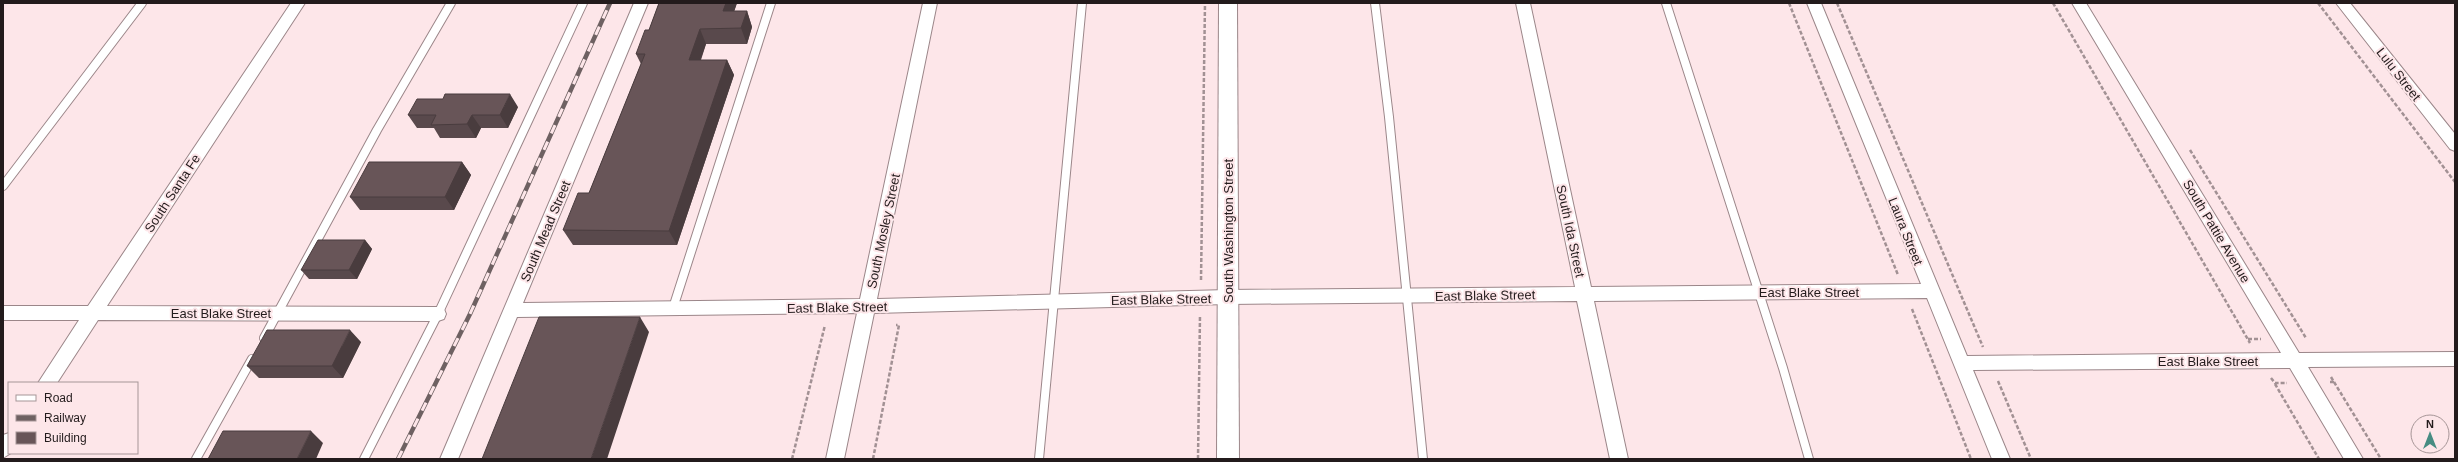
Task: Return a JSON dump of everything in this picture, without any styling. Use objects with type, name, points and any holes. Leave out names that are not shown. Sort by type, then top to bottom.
[{"type":"street","name":"South Santa Fe","points":[[48,382],[298,3]]},
{"type":"street","name":"South Mead Street","points":[[450,459],[511,310],[641,3]]},
{"type":"street","name":"South Mosley Street","points":[[835,459],[930,3]]},
{"type":"street","name":"South Washington Street","points":[[1228,3],[1228,459]]},
{"type":"street","name":"South Ida Street","points":[[1523,3],[1619,459]]},
{"type":"street","name":"Laura Street","points":[[1814,3],[2001,459]]},
{"type":"street","name":"South Pattie Avenue","points":[[2079,3],[2354,459]]},
{"type":"street","name":"Lulu Street","points":[[2343,3],[2455,145]]},
{"type":"street","name":"East Blake Street","points":[[511,310],[867,306],[1200,298],[1931,291]]},
{"type":"street","name":"East Blake Street","points":[[3,314],[94,312],[438,314]]},
{"type":"street","name":"East Blake Street","points":[[1962,363],[2455,359]]},
{"type":"lane","points":[[3,186],[142,3]]},
{"type":"lane","points":[[196,459],[278,313],[377,130],[451,3]]},
{"type":"lane","points":[[364,459],[438,314],[583,3]]},
{"type":"lane","points":[[673,308],[771,3]]},
{"type":"lane","points":[[1039,459],[1082,3]]},
{"type":"lane","points":[[1375,3],[1408,296],[1423,459]]},
{"type":"lane","points":[[1666,3],[1757,292],[1783,368],[1809,459]]},
{"type":"path","points":[[1198,459],[1205,3]]},
{"type":"path","points":[[1789,3],[1971,459]]},
{"type":"path","points":[[1837,3],[2031,459]]},
{"type":"path","points":[[2053,3],[2248,339]]},
{"type":"path","points":[[2318,3],[2455,182]]},
{"type":"path","points":[[2186,144],[2306,338]]},
{"type":"path","points":[[2334,382],[2381,459]]},
{"type":"path","points":[[2274,383],[2319,459]]},
{"type":"building","points":[[659,3],[726,3],[723,11],[747,11],[741,28],[700,29],[689,60],[727,60],[669,231],[563,230],[578,193],[589,193],[645,54],[636,54],[645,30],[649,30]]},
{"type":"building","points":[[445,94],[510,94],[500,115],[472,115],[467,124],[431,125],[436,115],[408,115],[417,99],[443,99]]},
{"type":"building","points":[[369,162],[462,162],[445,197],[350,197]]},
{"type":"building","points":[[318,240],[365,240],[349,270],[301,270]]},
{"type":"building","points":[[539,317],[640,317],[591,459],[482,459]]},
{"type":"building","points":[[267,330],[350,330],[332,366],[247,366]]},
{"type":"building","points":[[223,431],[311,431],[297,459],[208,459]]},
{"type":"railway","points":[[398,459],[470,314],[610,3]]}]
